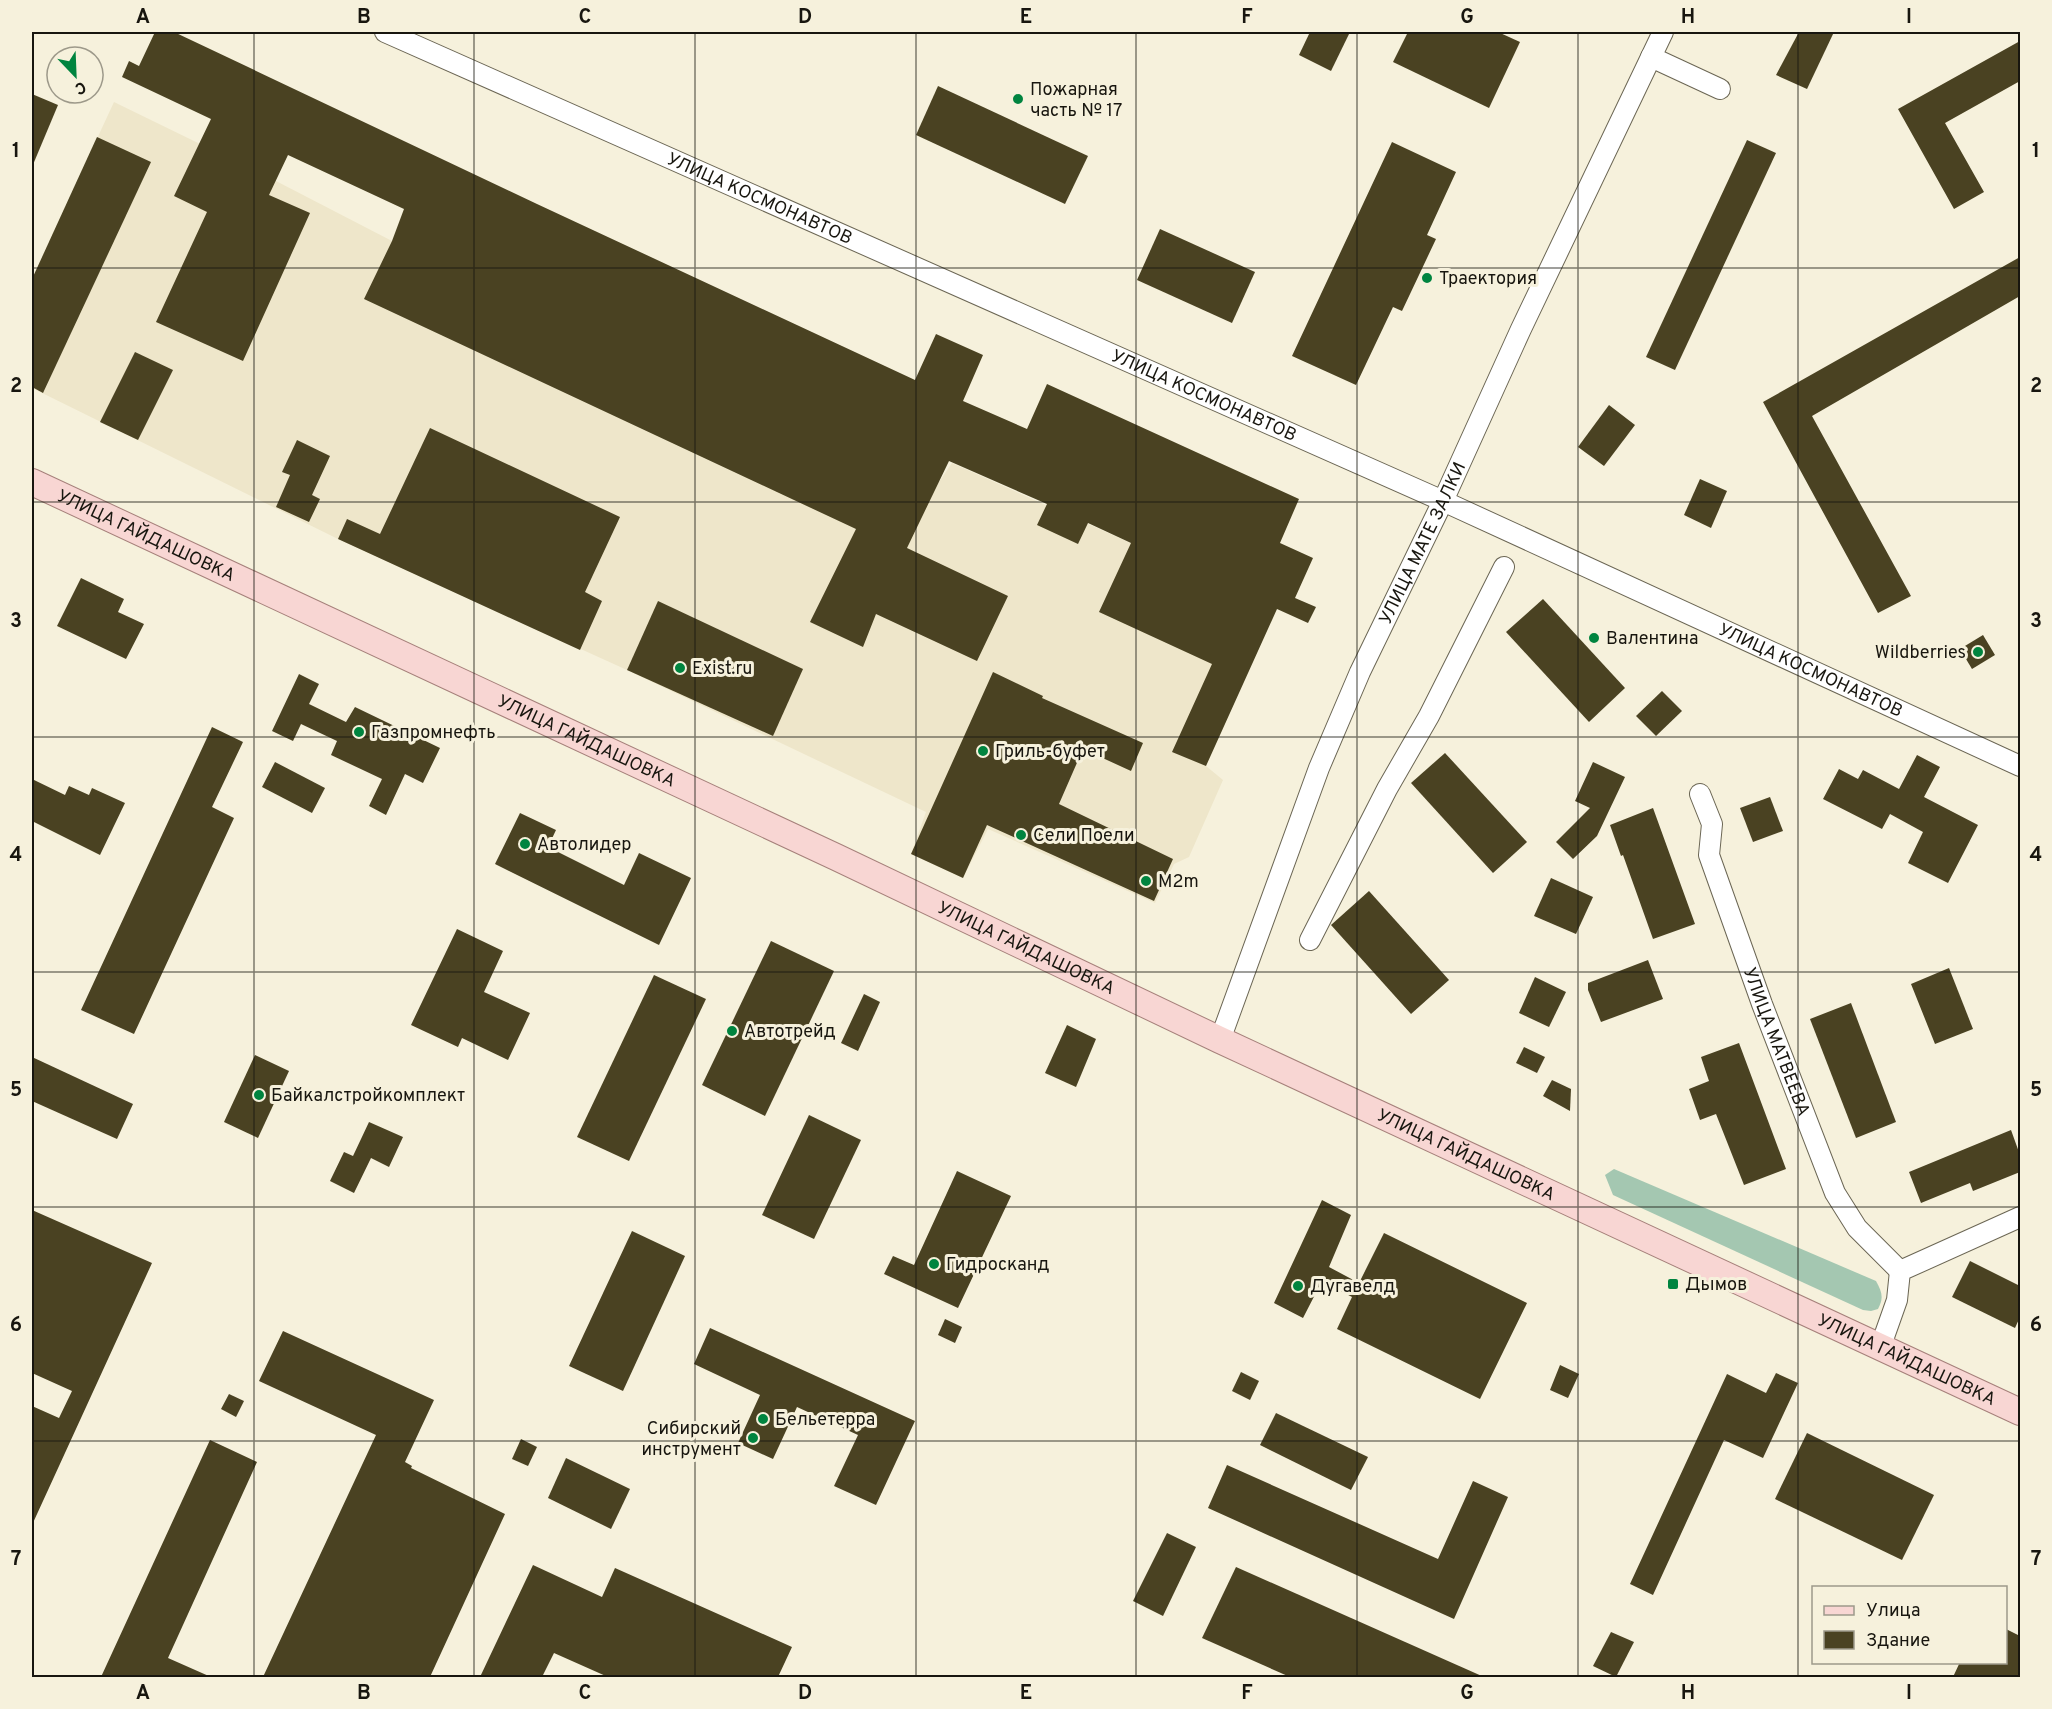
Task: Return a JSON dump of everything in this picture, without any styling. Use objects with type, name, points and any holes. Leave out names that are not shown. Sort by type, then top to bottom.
[{"type":"main road","name":"УЛИЦА ГАЙДАШОВКА","points":[[32,482],[836,857],[1220,1040],[2020,1412]]},
{"type":"street","name":"УЛИЦА КОСМОНАВТОВ","points":[[385,32],[1443,501],[2020,766]]},
{"type":"street","name":"УЛИЦА МАТЕ ЗАЛКИ","points":[[1220,1040],[1319,768],[1360,672],[1443,501],[1526,319],[1663,32]]},
{"type":"street","points":[[1651,57],[1720,89]]},
{"type":"street","points":[[1311,940],[1387,789],[1429,716],[1504,567]]},
{"type":"street","name":"УЛИЦА МАТВЕЕВА","points":[[1700,794],[1712,824],[1709,855],[1762,1004],[1835,1193],[1857,1228],[1900,1271]]},
{"type":"street","points":[[1881,1348],[1897,1300],[1900,1271],[2020,1217]]},
{"type":"shaded area","points":[[114,102],[392,241],[939,482],[952,463],[1276,608],[1206,766],[1223,780],[1189,857],[1174,864],[1155,903],[988,829],[963,878],[911,854],[926,812],[627,670],[338,539],[32,388],[32,279]]},
{"type":"green space","points":[[1614,1169],[1876,1281],[1882,1295],[1878,1309],[1863,1310],[1613,1195],[1605,1175]]},
{"type":"building","points":[[155,32],[174,32],[915,380],[936,334],[983,355],[963,401],[1027,429],[1047,384],[1299,499],[1280,543],[1313,558],[1295,598],[1316,607],[1308,623],[1277,609],[1206,766],[1172,752],[1212,664],[1099,612],[1131,543],[1088,523],[1078,544],[1037,525],[1047,504],[949,461],[907,548],[1008,596],[977,661],[876,614],[863,647],[810,622],[856,529],[364,299],[392,241],[404,209],[288,155],[269,195],[310,213],[243,361],[156,322],[207,212],[174,196],[211,119],[122,77],[129,61],[139,66]]},
{"type":"building","points":[[1310,32],[1350,32],[1331,71],[1299,55]]},
{"type":"building","points":[[1408,32],[1498,32],[1520,42],[1489,108],[1393,62]]},
{"type":"building","points":[[1799,32],[1834,32],[1807,89],[1776,75]]},
{"type":"building","points":[[2020,41],[2020,81],[1945,123],[1984,192],[1954,209],[1898,109]]},
{"type":"building","name":"Пожарная часть № 17","points":[[938,86],[1088,156],[1065,204],[916,135]]},
{"type":"building","points":[[32,94],[45,100],[45,105],[58,105],[32,167]]},
{"type":"building","points":[[97,137],[151,162],[43,393],[32,387],[32,279]]},
{"type":"building","points":[[1747,140],[1776,153],[1675,370],[1646,357]]},
{"type":"building","points":[[1392,142],[1456,172],[1427,235],[1436,239],[1402,311],[1393,307],[1356,385],[1292,356]]},
{"type":"building","points":[[1160,229],[1255,272],[1232,323],[1137,280]]},
{"type":"building","points":[[2020,257],[2020,296],[1812,416],[1911,596],[1878,613],[1763,402]]},
{"type":"building","points":[[135,352],[173,370],[138,440],[100,422]]},
{"type":"building","points":[[1609,405],[1635,425],[1604,466],[1578,447]]},
{"type":"building","points":[[430,428],[620,517],[585,592],[602,601],[580,650],[338,539],[347,519],[380,534]]},
{"type":"building","points":[[297,440],[330,456],[312,495],[320,499],[309,522],[276,507],[290,475],[282,472]]},
{"type":"building","points":[[1700,479],[1727,491],[1711,528],[1684,515]]},
{"type":"building","points":[[81,578],[124,599],[118,612],[144,624],[126,659],[57,626]]},
{"type":"building","points":[[1543,599],[1625,688],[1589,722],[1506,632]]},
{"type":"building","points":[[658,601],[803,669],[773,736],[627,670]]},
{"type":"building","name":"Wildberries","points":[[1983,635],[1995,655],[1972,669],[1960,649]]},
{"type":"building","points":[[993,672],[1043,696],[1042,698],[1143,743],[1131,771],[1083,749],[1059,804],[1173,859],[1154,901],[987,825],[963,878],[911,854]]},
{"type":"building","points":[[299,674],[319,684],[309,704],[346,722],[355,707],[440,748],[423,783],[405,774],[386,815],[369,806],[382,779],[331,755],[337,741],[301,724],[293,741],[272,731]]},
{"type":"building","points":[[1662,691],[1682,711],[1656,736],[1636,716]]},
{"type":"building","points":[[212,727],[243,742],[212,807],[234,818],[134,1034],[81,1010]]},
{"type":"building","points":[[1445,753],[1527,842],[1493,873],[1411,783]]},
{"type":"building","points":[[1917,755],[1940,767],[1924,797],[1978,825],[1948,883],[1908,863],[1923,832],[1890,814],[1882,829],[1823,799],[1839,769],[1858,779],[1863,770],[1899,789]]},
{"type":"building","points":[[275,762],[325,788],[312,813],[262,787]]},
{"type":"building","points":[[1593,762],[1625,777],[1597,836],[1573,859],[1556,842],[1590,808],[1575,801]]},
{"type":"building","points":[[32,779],[65,795],[69,786],[89,795],[92,788],[125,803],[100,855],[32,821]]},
{"type":"building","points":[[1770,797],[1783,831],[1753,842],[1740,808]]},
{"type":"building","points":[[1653,808],[1695,924],[1653,939],[1610,825]]},
{"type":"building","points":[[520,813],[556,830],[548,847],[624,885],[639,853],[691,878],[659,945],[495,864]]},
{"type":"building","points":[[1551,878],[1593,897],[1576,934],[1534,916]]},
{"type":"building","points":[[1369,891],[1449,980],[1411,1014],[1331,925]]},
{"type":"building","points":[[457,929],[503,951],[484,992],[530,1013],[508,1060],[462,1038],[458,1047],[411,1025]]},
{"type":"building","points":[[771,941],[834,971],[765,1116],[702,1085]]},
{"type":"building","points":[[1648,960],[1663,999],[1601,1022],[1588,990],[1588,983]]},
{"type":"building","points":[[1949,968],[1973,1029],[1935,1044],[1911,984]]},
{"type":"building","points":[[654,975],[706,999],[629,1161],[577,1137]]},
{"type":"building","points":[[1535,977],[1566,992],[1549,1027],[1519,1013]]},
{"type":"building","points":[[864,994],[880,1002],[858,1051],[841,1043]]},
{"type":"building","points":[[1851,1003],[1896,1122],[1856,1138],[1810,1019]]},
{"type":"building","points":[[1067,1025],[1096,1039],[1076,1087],[1045,1073]]},
{"type":"building","points":[[1739,1043],[1786,1169],[1744,1185],[1716,1114],[1700,1120],[1689,1089],[1709,1081],[1701,1057]]},
{"type":"building","points":[[1524,1047],[1545,1057],[1537,1073],[1516,1063]]},
{"type":"building","points":[[255,1055],[289,1071],[258,1138],[224,1122]]},
{"type":"building","points":[[32,1057],[133,1104],[117,1139],[32,1101]]},
{"type":"building","points":[[1552,1080],[1571,1089],[1570,1111],[1543,1096]]},
{"type":"building","points":[[809,1115],[861,1140],[814,1239],[762,1215]]},
{"type":"building","points":[[369,1122],[403,1137],[389,1167],[371,1158],[354,1193],[330,1181],[344,1152],[353,1156]]},
{"type":"building","points":[[2011,1130],[2020,1155],[2020,1172],[1973,1191],[1970,1183],[1921,1203],[1909,1172]]},
{"type":"building","points":[[957,1171],[1011,1196],[958,1308],[884,1274],[893,1256],[914,1265]]},
{"type":"building","points":[[1322,1200],[1351,1215],[1329,1267],[1359,1283],[1384,1233],[1527,1303],[1480,1399],[1337,1329],[1352,1297],[1322,1281],[1303,1318],[1274,1303]]},
{"type":"building","points":[[32,1210],[152,1263],[32,1525],[32,1406],[59,1418],[72,1391],[32,1373]]},
{"type":"building","points":[[632,1231],[685,1256],[623,1391],[569,1366]]},
{"type":"building","points":[[1970,1261],[2020,1286],[2020,1317],[2015,1328],[1952,1297]]},
{"type":"building","points":[[945,1319],[962,1327],[955,1343],[938,1335]]},
{"type":"building","points":[[710,1328],[915,1421],[876,1505],[834,1486],[858,1435],[797,1407],[773,1459],[738,1443],[760,1395],[694,1364]]},
{"type":"building","points":[[283,1331],[434,1400],[405,1462],[412,1466],[411,1468],[505,1514],[430,1677],[263,1677],[376,1435],[259,1381]]},
{"type":"building","points":[[1560,1365],[1579,1374],[1568,1398],[1550,1390]]},
{"type":"building","points":[[1241,1372],[1259,1381],[1250,1400],[1232,1391]]},
{"type":"building","points":[[1776,1373],[1798,1383],[1763,1458],[1724,1440],[1653,1595],[1630,1584],[1727,1374],[1766,1393]]},
{"type":"building","points":[[229,1394],[244,1401],[236,1417],[221,1409]]},
{"type":"building","points":[[1276,1413],[1368,1457],[1351,1490],[1260,1445]]},
{"type":"building","points":[[1807,1433],[1934,1495],[1902,1560],[1775,1499]]},
{"type":"building","points":[[521,1439],[537,1447],[528,1466],[512,1459]]},
{"type":"building","points":[[210,1440],[257,1462],[168,1658],[211,1677],[101,1677]]},
{"type":"building","points":[[566,1458],[630,1489],[611,1529],[548,1498]]},
{"type":"building","points":[[1227,1465],[1438,1559],[1473,1481],[1508,1497],[1454,1619],[1208,1508]]},
{"type":"building","points":[[1167,1533],[1196,1547],[1163,1616],[1133,1601]]},
{"type":"building","points":[[533,1565],[602,1597],[615,1568],[792,1647],[778,1677],[608,1677],[554,1653],[542,1677],[480,1677]]},
{"type":"building","points":[[1236,1567],[1484,1677],[1290,1677],[1202,1638]]},
{"type":"building","points":[[2007,1630],[2020,1636],[2020,1670],[2017,1677],[1953,1677],[1959,1664],[2007,1664]]},
{"type":"building","points":[[1611,1632],[1634,1642],[1616,1677],[1593,1666]]},
{"type":"place","name":"Пожарная часть № 17","points":[[1018,99]]},
{"type":"place","name":"Траектория","points":[[1427,278]]},
{"type":"place","name":"Валентина","points":[[1594,638]]},
{"type":"place","name":"Wildberries","points":[[1978,652]]},
{"type":"place","name":"Exist.ru","points":[[680,668]]},
{"type":"place","name":"Газпромнефть","points":[[359,732]]},
{"type":"place","name":"Гриль-буфет","points":[[983,751]]},
{"type":"place","name":"Сели Поели","points":[[1021,835]]},
{"type":"place","name":"Автолидер","points":[[525,844]]},
{"type":"place","name":"М2m","points":[[1146,881]]},
{"type":"place","name":"Автотрейд","points":[[732,1031]]},
{"type":"place","name":"Байкалстройкомплект","points":[[259,1095]]},
{"type":"place","name":"Гидросканд","points":[[934,1264]]},
{"type":"place","name":"Дымов","points":[[1673,1284]]},
{"type":"place","name":"Дугавелд","points":[[1298,1286]]},
{"type":"place","name":"Бельетерра","points":[[763,1419]]},
{"type":"place","name":"Сибирский инструмент","points":[[753,1438]]}]
